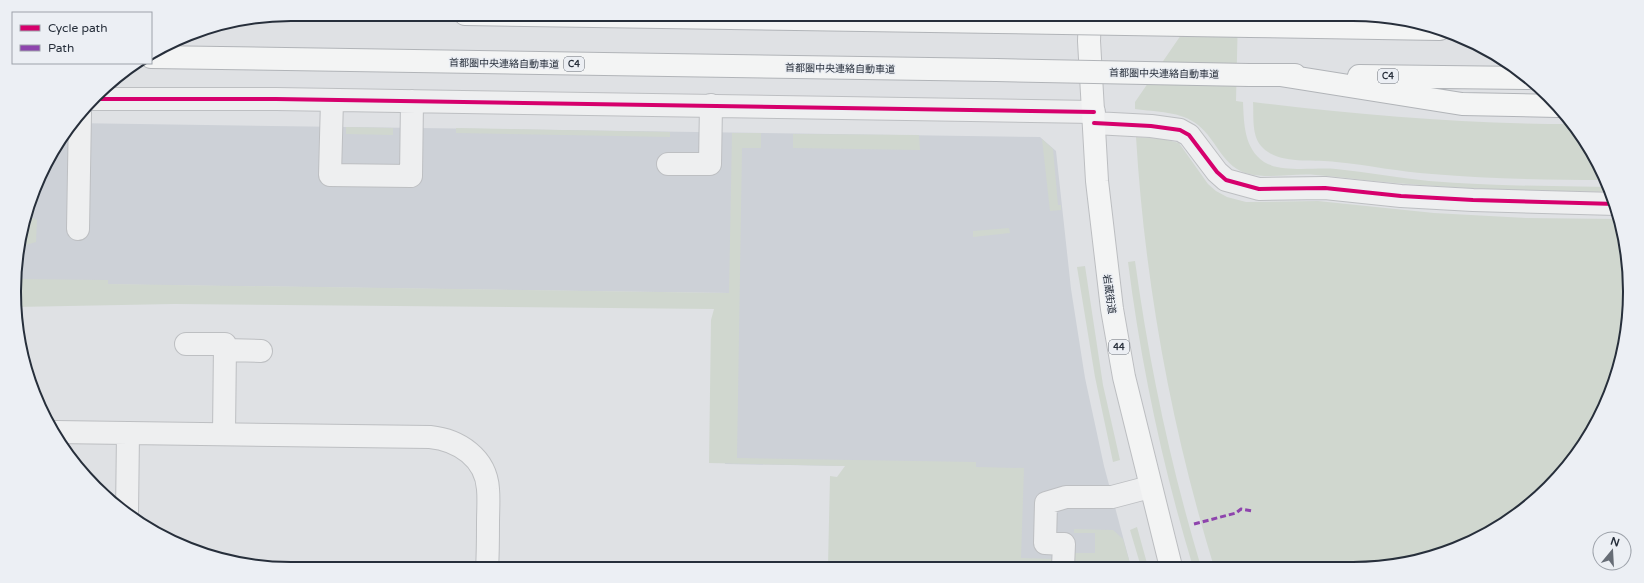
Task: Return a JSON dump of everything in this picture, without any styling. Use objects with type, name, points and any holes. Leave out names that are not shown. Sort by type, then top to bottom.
[{"type":"main road","points":[[923,21],[1417,29]]},
{"type":"main road","name":"岩蔵街道","points":[[1090,21],[1089,40],[1102,236],[1112,309],[1124,377],[1170,562]]},
{"type":"main road","name":"首都圏中央連絡自動車道","points":[[156,57],[1518,78]]},
{"type":"main road","points":[[1280,75],[1462,104],[1549,106]]},
{"type":"street","points":[[101,99],[332,100],[711,105],[1094,118],[1180,130],[1189,135],[1217,172],[1226,180],[1259,189],[1325,188],[1401,196],[1557,204],[1609,204]]},
{"type":"street","points":[[332,100],[330,175],[411,176],[412,101]]},
{"type":"street","points":[[668,164],[710,164],[711,105]]},
{"type":"street","points":[[78,229],[80,123]]},
{"type":"street","points":[[186,344],[225,344],[224,434]]},
{"type":"street","points":[[225,350],[261,351]]},
{"type":"street","points":[[60,432],[430,437],[449,440],[472,455],[478,462],[486,479],[488,493],[487,562]]},
{"type":"street","points":[[127,506],[128,433]]},
{"type":"street","points":[[1063,562],[1064,544],[1045,543],[1046,503],[1066,496],[1112,497],[1150,487]]},
{"type":"shaded area","points":[[1191,21],[1238,21],[1236,101],[1243,102],[1246,135],[1252,150],[1264,162],[1289,169],[1336,169],[1451,183],[1519,186],[1602,187],[1604,192],[1468,188],[1395,183],[1316,175],[1274,176],[1249,174],[1240,171],[1226,160],[1205,131],[1191,120],[1168,113],[1135,109],[1135,102]]},
{"type":"shaded area","points":[[1253,102],[1412,118],[1532,124],[1565,124],[1587,156],[1598,180],[1519,179],[1454,176],[1408,172],[1327,161],[1288,159],[1278,157],[1263,148],[1259,143],[1254,126]]},
{"type":"shaded area","points":[[80,123],[1040,137],[1056,151],[1071,289],[1085,378],[1104,466],[1130,562],[844,562],[845,466],[725,464],[729,293],[21,283],[23,256],[30,221],[35,205],[57,156]]},
{"type":"shaded area","points":[[346,127],[393,128],[393,135],[346,134]]},
{"type":"shaded area","points":[[456,128],[670,132],[670,137],[456,133]]},
{"type":"shaded area","points":[[732,133],[761,133],[761,148],[742,148],[737,458],[976,462],[976,467],[1024,468],[1021,558],[1054,559],[1054,562],[828,562],[830,476],[837,477],[845,466],[709,463],[711,320],[714,309],[174,304],[22,307],[21,292],[22,279],[108,280],[108,284],[729,293]]},
{"type":"shaded area","points":[[793,134],[919,135],[920,150],[793,148]]},
{"type":"shaded area","points":[[1136,137],[1163,139],[1179,143],[1208,184],[1216,191],[1227,197],[1246,202],[1318,201],[1434,213],[1526,218],[1613,219],[1621,256],[1623,292],[1621,327],[1614,362],[1609,378],[1587,427],[1556,470],[1531,495],[1488,526],[1439,548],[1423,553],[1388,560],[1352,562],[1213,562],[1185,461],[1162,354],[1153,300],[1140,192]]},
{"type":"shaded area","points":[[1042,139],[1053,149],[1058,205],[1061,205],[1061,210],[1050,211]]},
{"type":"shaded area","points":[[31,217],[37,220],[36,242],[25,245]]},
{"type":"shaded area","points":[[1009,228],[1010,233],[973,237],[973,231]]},
{"type":"shaded area","points":[[1135,261],[1147,338],[1162,415],[1180,491],[1200,562],[1192,562],[1172,492],[1146,378],[1128,262]]},
{"type":"shaded area","points":[[1085,266],[1103,385],[1120,460],[1113,462],[1095,377],[1077,267]]},
{"type":"shaded area","points":[[1137,527],[1147,562],[1140,562],[1130,530]]},
{"type":"shaded area","points":[[1074,529],[1113,530],[1123,539],[1130,562],[1073,562],[1073,553],[1095,553],[1095,533],[1074,533]]},
{"type":"marked path","points":[[1194,524],[1236,513],[1241,509],[1253,511]]},
{"type":"cycle path","points":[[101,99],[276,99],[1094,112]]},
{"type":"cycle path","points":[[1094,123],[1151,126],[1180,130],[1189,135],[1217,172],[1226,180],[1259,189],[1325,188],[1401,196],[1473,200],[1609,204]]}]
